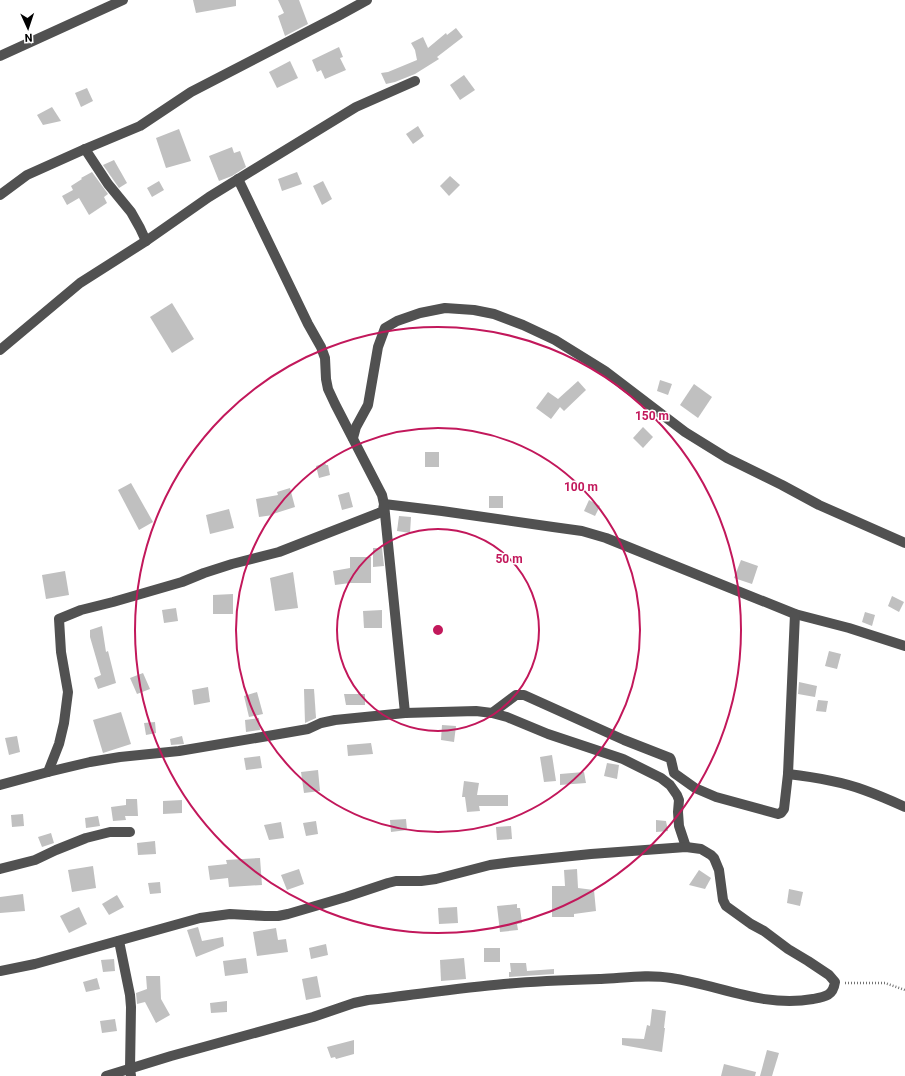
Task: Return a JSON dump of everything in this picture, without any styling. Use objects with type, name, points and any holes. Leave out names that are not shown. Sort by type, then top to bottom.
[{"type":"street","points":[[0,56],[123,0]]},
{"type":"street","points":[[0,195],[27,176],[85,149],[140,126],[192,92],[367,0]]},
{"type":"street","points":[[0,350],[80,283],[146,241],[209,197],[356,106],[415,82]]},
{"type":"street","points":[[85,149],[108,184],[131,212],[146,241]]},
{"type":"street","points":[[238,179],[321,347],[325,358],[328,388],[382,495],[405,714]]},
{"type":"street","points":[[352,438],[356,427],[368,406],[378,347],[385,328],[397,321],[420,313],[439,309],[474,310],[494,314],[523,325],[555,340],[604,371],[685,432],[727,458],[819,505],[905,543]]},
{"type":"street","points":[[384,504],[582,531],[606,538],[795,614],[849,628],[905,646]]},
{"type":"street","points":[[48,772],[59,744],[64,723],[68,692],[61,652],[59,619],[82,610],[182,582],[232,564],[279,552],[379,513],[383,510],[384,504]]},
{"type":"street","points":[[492,713],[512,697],[516,695],[524,695],[624,740],[670,758],[674,773],[695,788],[716,797],[778,814],[784,809],[788,774],[795,614]]},
{"type":"street","points":[[0,785],[90,762],[120,757],[179,751],[262,737],[308,729],[335,720],[405,714],[476,711],[507,717],[560,738],[623,759],[661,778],[670,785],[679,800],[679,826],[686,847]]},
{"type":"street","points":[[788,774],[815,777],[843,784],[864,790],[905,807]]},
{"type":"street","points":[[0,869],[35,860],[86,838],[110,832],[130,832]]},
{"type":"street","points":[[0,971],[35,964],[200,918],[230,914],[265,916],[288,914],[396,881],[421,881],[436,879],[490,865],[513,862],[591,854],[686,847],[701,849],[714,858],[719,870],[723,900],[726,906],[788,949],[825,972],[834,982],[834,989],[830,994],[821,998],[792,1002],[762,999],[672,978],[651,976],[504,984],[368,1000],[354,1002],[313,1017],[171,1056],[130,1072],[106,1076]]},
{"type":"street","points":[[119,941],[131,1007],[130,1072]]},
{"type":"path","points":[[834,982],[885,983],[905,990]]},
{"type":"building","points":[[193,0],[236,0],[236,6],[196,13]]},
{"type":"building","points":[[278,0],[299,0],[308,24],[285,36],[278,16],[284,13]]},
{"type":"building","points":[[456,28],[463,37],[437,57],[439,59],[415,74],[386,84],[381,73],[388,72],[417,60],[415,50],[411,43],[423,37],[428,48],[446,33],[447,35]]},
{"type":"building","points":[[339,47],[343,57],[340,58],[346,70],[325,79],[321,70],[317,72],[312,60]]},
{"type":"building","points":[[290,61],[298,78],[277,88],[269,72]]},
{"type":"building","points":[[464,75],[475,90],[460,100],[450,85]]},
{"type":"building","points":[[87,88],[93,101],[81,107],[75,93]]},
{"type":"building","points":[[52,107],[61,121],[43,125],[37,115]]},
{"type":"building","points":[[418,126],[424,136],[413,144],[406,134]]},
{"type":"building","points":[[179,129],[191,161],[166,168],[156,138]]},
{"type":"building","points":[[232,147],[234,153],[240,151],[246,167],[232,176],[219,181],[209,156]]},
{"type":"building","points":[[114,160],[127,183],[119,188],[103,165]]},
{"type":"building","points":[[92,172],[108,194],[104,197],[107,203],[89,215],[79,198],[67,205],[62,196],[73,190],[71,186],[82,179],[81,178]]},
{"type":"building","points":[[297,172],[302,184],[282,191],[278,179]]},
{"type":"building","points":[[450,176],[460,185],[449,196],[440,186]]},
{"type":"building","points":[[159,181],[164,190],[152,197],[147,188]]},
{"type":"building","points":[[323,181],[332,199],[322,205],[313,186]]},
{"type":"building","points":[[172,303],[194,339],[172,353],[150,317]]},
{"type":"building","points":[[660,380],[672,384],[668,395],[657,391]]},
{"type":"building","points":[[578,381],[586,390],[564,411],[560,407],[551,419],[536,408],[548,392],[558,399]]},
{"type":"building","points":[[694,384],[712,397],[698,418],[680,405]]},
{"type":"building","points":[[643,427],[653,437],[643,448],[633,438]]},
{"type":"building","points":[[425,452],[439,452],[439,467],[425,467]]},
{"type":"building","points":[[325,463],[328,465],[330,475],[319,478],[316,466]]},
{"type":"building","points":[[131,483],[153,522],[139,530],[118,490]]},
{"type":"building","points":[[290,488],[295,507],[273,515],[259,517],[256,499],[278,495],[277,492]]},
{"type":"building","points":[[349,492],[353,507],[342,510],[338,495]]},
{"type":"building","points":[[489,496],[503,496],[503,508],[489,508]]},
{"type":"building","points":[[589,500],[600,506],[595,516],[584,511]]},
{"type":"building","points":[[229,509],[234,528],[210,534],[206,515]]},
{"type":"building","points":[[399,516],[411,517],[410,533],[397,531]]},
{"type":"building","points":[[373,548],[382,548],[384,566],[373,567]]},
{"type":"building","points":[[350,557],[371,557],[371,583],[335,585],[333,571],[350,568]]},
{"type":"building","points":[[741,560],[758,566],[752,584],[734,578]]},
{"type":"building","points":[[65,571],[69,595],[46,599],[42,575]]},
{"type":"building","points":[[293,572],[298,608],[275,611],[270,578]]},
{"type":"building","points":[[233,594],[233,614],[213,614],[213,595]]},
{"type":"building","points":[[892,596],[904,602],[899,612],[888,606]]},
{"type":"building","points":[[176,608],[178,621],[164,623],[162,610]]},
{"type":"building","points":[[382,610],[382,628],[364,628],[363,611]]},
{"type":"building","points":[[865,612],[875,615],[872,626],[862,622]]},
{"type":"building","points":[[102,626],[106,652],[108,651],[116,683],[98,689],[94,678],[101,675],[90,637],[90,630]]},
{"type":"building","points":[[829,651],[841,654],[837,669],[825,666]]},
{"type":"building","points":[[143,673],[150,689],[137,694],[130,678]]},
{"type":"building","points":[[799,682],[817,686],[815,697],[798,694]]},
{"type":"building","points":[[208,687],[210,702],[194,705],[192,690]]},
{"type":"building","points":[[304,689],[314,689],[316,718],[305,723]]},
{"type":"building","points":[[257,692],[263,714],[249,717],[244,696]]},
{"type":"building","points":[[344,694],[365,694],[365,705],[346,705]]},
{"type":"building","points":[[818,700],[828,701],[826,712],[816,711]]},
{"type":"building","points":[[121,712],[131,744],[103,753],[93,720]]},
{"type":"building","points":[[259,718],[260,730],[246,732],[245,720]]},
{"type":"building","points":[[155,722],[156,733],[146,735],[144,723]]},
{"type":"building","points":[[442,725],[456,726],[454,742],[441,740]]},
{"type":"building","points":[[17,736],[20,752],[9,755],[5,738]]},
{"type":"building","points":[[182,736],[184,744],[171,745],[170,739]]},
{"type":"building","points":[[371,743],[373,754],[348,756],[347,745]]},
{"type":"building","points":[[552,755],[556,781],[544,782],[540,757]]},
{"type":"building","points":[[260,756],[262,768],[246,770],[244,758]]},
{"type":"building","points":[[607,763],[619,765],[617,779],[604,776]]},
{"type":"building","points":[[318,770],[320,791],[304,793],[301,772]]},
{"type":"building","points":[[584,772],[586,783],[560,785],[560,774]]},
{"type":"building","points":[[464,781],[479,783],[477,795],[508,795],[508,806],[479,806],[480,811],[467,812],[465,797],[462,797]]},
{"type":"building","points":[[126,799],[137,799],[138,816],[125,816],[126,820],[113,821],[111,807],[126,805]]},
{"type":"building","points":[[182,800],[182,813],[163,814],[163,801]]},
{"type":"building","points":[[23,814],[24,826],[12,827],[11,815]]},
{"type":"building","points":[[98,816],[100,826],[86,828],[85,818]]},
{"type":"building","points":[[406,819],[407,830],[391,832],[390,820]]},
{"type":"building","points":[[656,820],[666,821],[668,831],[656,832]]},
{"type":"building","points":[[316,821],[318,834],[306,836],[303,823]]},
{"type":"building","points":[[281,822],[284,838],[269,840],[264,825]]},
{"type":"building","points":[[511,826],[512,839],[497,840],[496,827]]},
{"type":"building","points":[[51,833],[54,843],[42,847],[38,837]]},
{"type":"building","points":[[155,841],[156,854],[138,855],[137,843]]},
{"type":"building","points":[[260,858],[262,885],[229,887],[228,878],[210,880],[208,866],[227,864],[226,860]]},
{"type":"building","points":[[93,866],[96,888],[72,892],[68,870]]},
{"type":"building","points":[[299,869],[304,884],[287,890],[281,875]]},
{"type":"building","points":[[577,869],[578,888],[594,890],[596,911],[574,914],[574,917],[552,917],[552,886],[565,886],[564,870]]},
{"type":"building","points":[[699,870],[711,878],[705,889],[689,885]]},
{"type":"building","points":[[160,882],[161,893],[150,894],[148,883]]},
{"type":"building","points":[[789,889],[803,892],[800,906],[787,903]]},
{"type":"building","points":[[23,894],[25,911],[0,913],[0,897]]},
{"type":"building","points":[[117,895],[124,907],[109,915],[102,904]]},
{"type":"building","points":[[517,904],[517,908],[520,908],[522,923],[517,924],[518,930],[500,932],[497,906]]},
{"type":"building","points":[[79,907],[87,924],[69,933],[60,916]]},
{"type":"building","points":[[457,907],[458,923],[439,924],[438,908]]},
{"type":"building","points":[[198,927],[202,941],[223,937],[224,946],[196,957],[187,930]]},
{"type":"building","points":[[276,928],[278,940],[286,939],[288,952],[257,956],[253,932]]},
{"type":"building","points":[[326,944],[328,955],[311,959],[309,948]]},
{"type":"building","points":[[484,948],[500,948],[500,962],[484,962]]},
{"type":"building","points":[[246,958],[248,973],[225,976],[223,961]]},
{"type":"building","points":[[464,958],[466,979],[441,981],[440,960]]},
{"type":"building","points":[[114,959],[115,971],[103,972],[101,960]]},
{"type":"building","points":[[510,963],[526,963],[527,971],[554,969],[554,974],[509,977],[509,972],[511,972]]},
{"type":"building","points":[[146,976],[160,976],[161,999],[170,1015],[156,1023],[145,1002],[137,1004],[136,993],[147,989]]},
{"type":"building","points":[[317,976],[321,997],[306,1000],[302,979]]},
{"type":"building","points":[[97,978],[100,989],[86,992],[83,982]]},
{"type":"building","points":[[227,1001],[227,1012],[211,1013],[210,1003]]},
{"type":"building","points":[[652,1009],[666,1011],[662,1052],[622,1045],[622,1038],[644,1039],[647,1025],[650,1026]]},
{"type":"building","points":[[115,1019],[117,1031],[102,1033],[100,1021]]},
{"type":"building","points":[[354,1040],[354,1054],[336,1059],[335,1057],[331,1058],[327,1047]]},
{"type":"building","points":[[767,1050],[779,1053],[772,1076],[760,1076]]},
{"type":"building","points":[[724,1064],[756,1072],[755,1076],[721,1076]]}]
